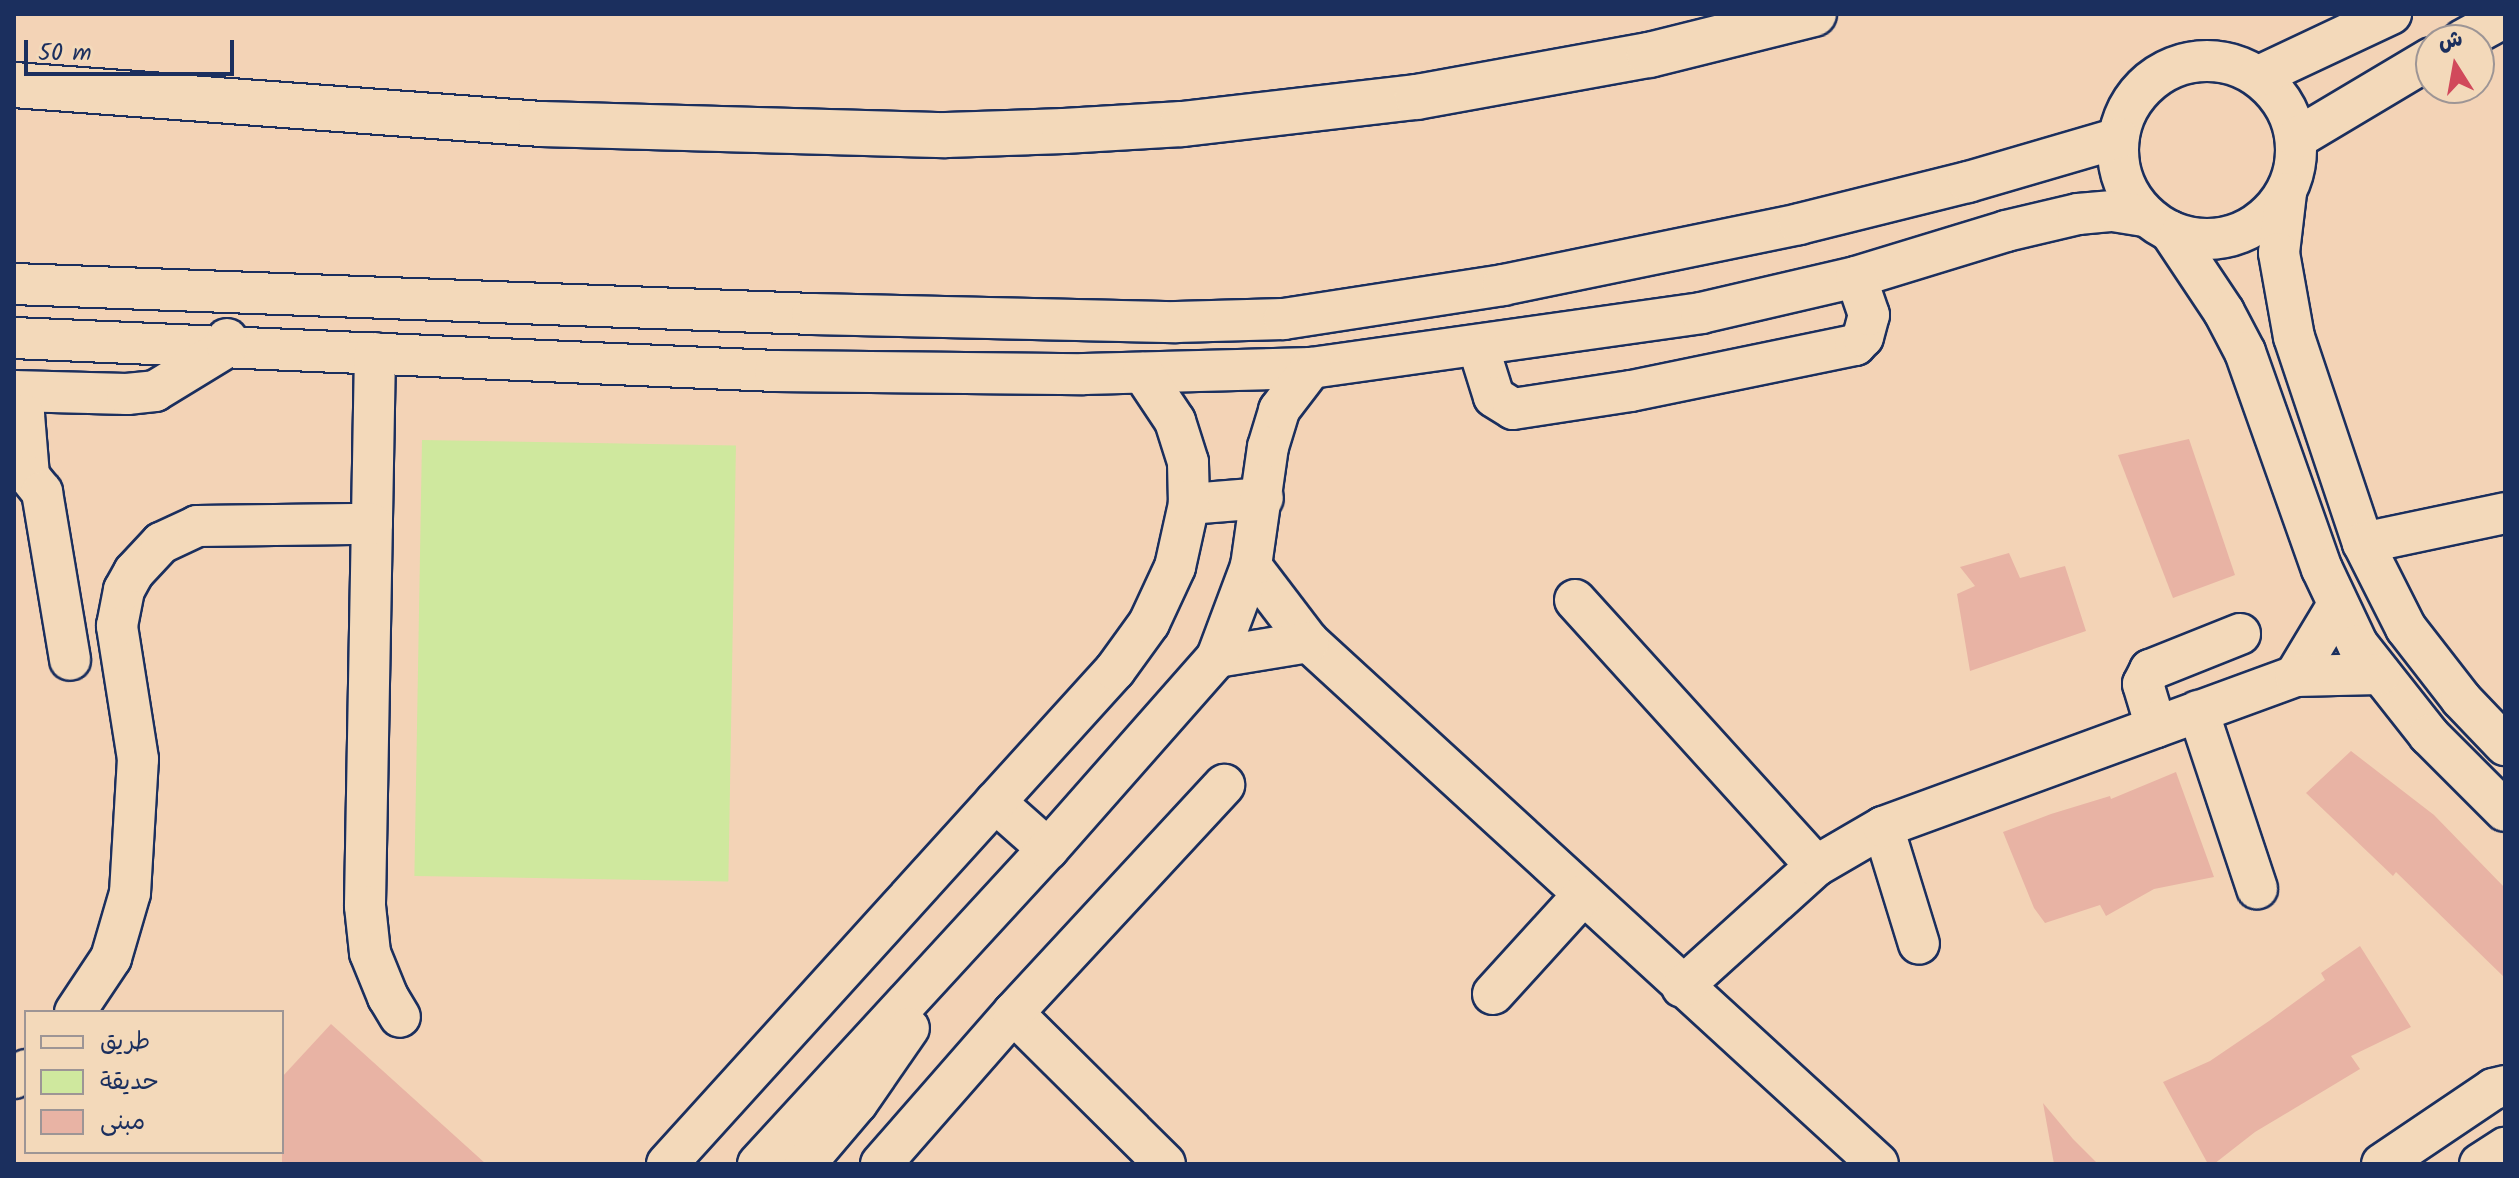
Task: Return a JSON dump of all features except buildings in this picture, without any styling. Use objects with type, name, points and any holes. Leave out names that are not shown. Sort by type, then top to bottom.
[{"type":"main road","points":[[14,85],[541,124],[946,135],[1064,131],[1182,124],[1417,97],[1649,55],[1814,14]]},
{"type":"street","points":[[2259,76],[2391,14]]},
{"type":"street","points":[[2505,745],[2461,699],[2406,628],[2363,543],[2294,337],[2279,253],[2286,193],[2296,167],[2297,138],[2290,114],[2277,93],[2259,76],[2218,61],[2186,63],[2157,75],[2134,97],[2118,138],[2123,180],[2224,312],[2245,352],[2337,606],[2358,645],[2429,735],[2505,811]]},
{"type":"street","points":[[2297,138],[2415,68]]},
{"type":"street","points":[[14,284],[864,315],[1176,322],[1284,319],[1572,270],[1799,224],[1968,182],[2118,138]]},
{"type":"street","points":[[14,338],[859,372],[1143,373],[1311,368],[1701,313],[1856,277],[2006,231],[2078,214],[2113,211],[2158,223],[2195,238],[2222,238],[2247,230],[2269,215],[2286,193]]},
{"type":"street","points":[[1572,270],[1584,330]]},
{"type":"street","points":[[1478,346],[1494,397],[1513,409],[1646,388],[1855,345],[1863,337],[1869,315],[1856,277]]},
{"type":"street","points":[[227,347],[228,291]]},
{"type":"street","points":[[859,372],[864,315]]},
{"type":"street","points":[[70,660],[42,492],[29,476],[24,415],[14,391],[127,394],[155,391],[227,347]]},
{"type":"street","points":[[375,353],[365,906],[370,953],[400,1017]]},
{"type":"street","points":[[758,1164],[1048,849],[1217,657],[1251,566],[1268,447],[1279,410],[1311,368]]},
{"type":"street","points":[[667,1164],[1115,670],[1149,623],[1175,567],[1189,504],[1188,462],[1175,421],[1143,373]]},
{"type":"street","points":[[2259,393],[2280,373],[2308,374]]},
{"type":"street","points":[[42,492],[49,473],[46,404],[56,392]]},
{"type":"street","points":[[1189,504],[1263,498]]},
{"type":"street","points":[[2363,543],[2505,513]]},
{"type":"street","points":[[76,1010],[111,958],[130,893],[138,759],[117,626],[124,590],[134,572],[161,543],[197,526],[372,524]]},
{"type":"street","points":[[1251,566],[1309,642],[1878,1164]]},
{"type":"street","points":[[1575,600],[1816,866]]},
{"type":"street","points":[[2295,676],[2337,606]]},
{"type":"street","points":[[2156,727],[2143,684],[2150,670],[2240,634]]},
{"type":"street","points":[[1217,657],[1309,642]]},
{"type":"street","points":[[1682,987],[1816,866],[1883,827],[2295,676],[2380,674]]},
{"type":"street","points":[[2198,711],[2257,888]]},
{"type":"street","points":[[881,1164],[1013,1013],[1224,785]]},
{"type":"street","points":[[995,802],[1048,849]]},
{"type":"street","points":[[1883,827],[1919,944]]},
{"type":"street","points":[[1496,996],[1583,895]]},
{"type":"street","points":[[805,1164],[893,1054],[914,1020],[930,976]]},
{"type":"street","points":[[1013,1013],[1165,1164]]},
{"type":"street","points":[[2382,1164],[2493,1089],[2505,1086]]},
{"type":"street","points":[[2480,1164],[2505,1148]]},
{"type":"green space","points":[[422,440],[736,445],[728,881],[414,876]]}]
